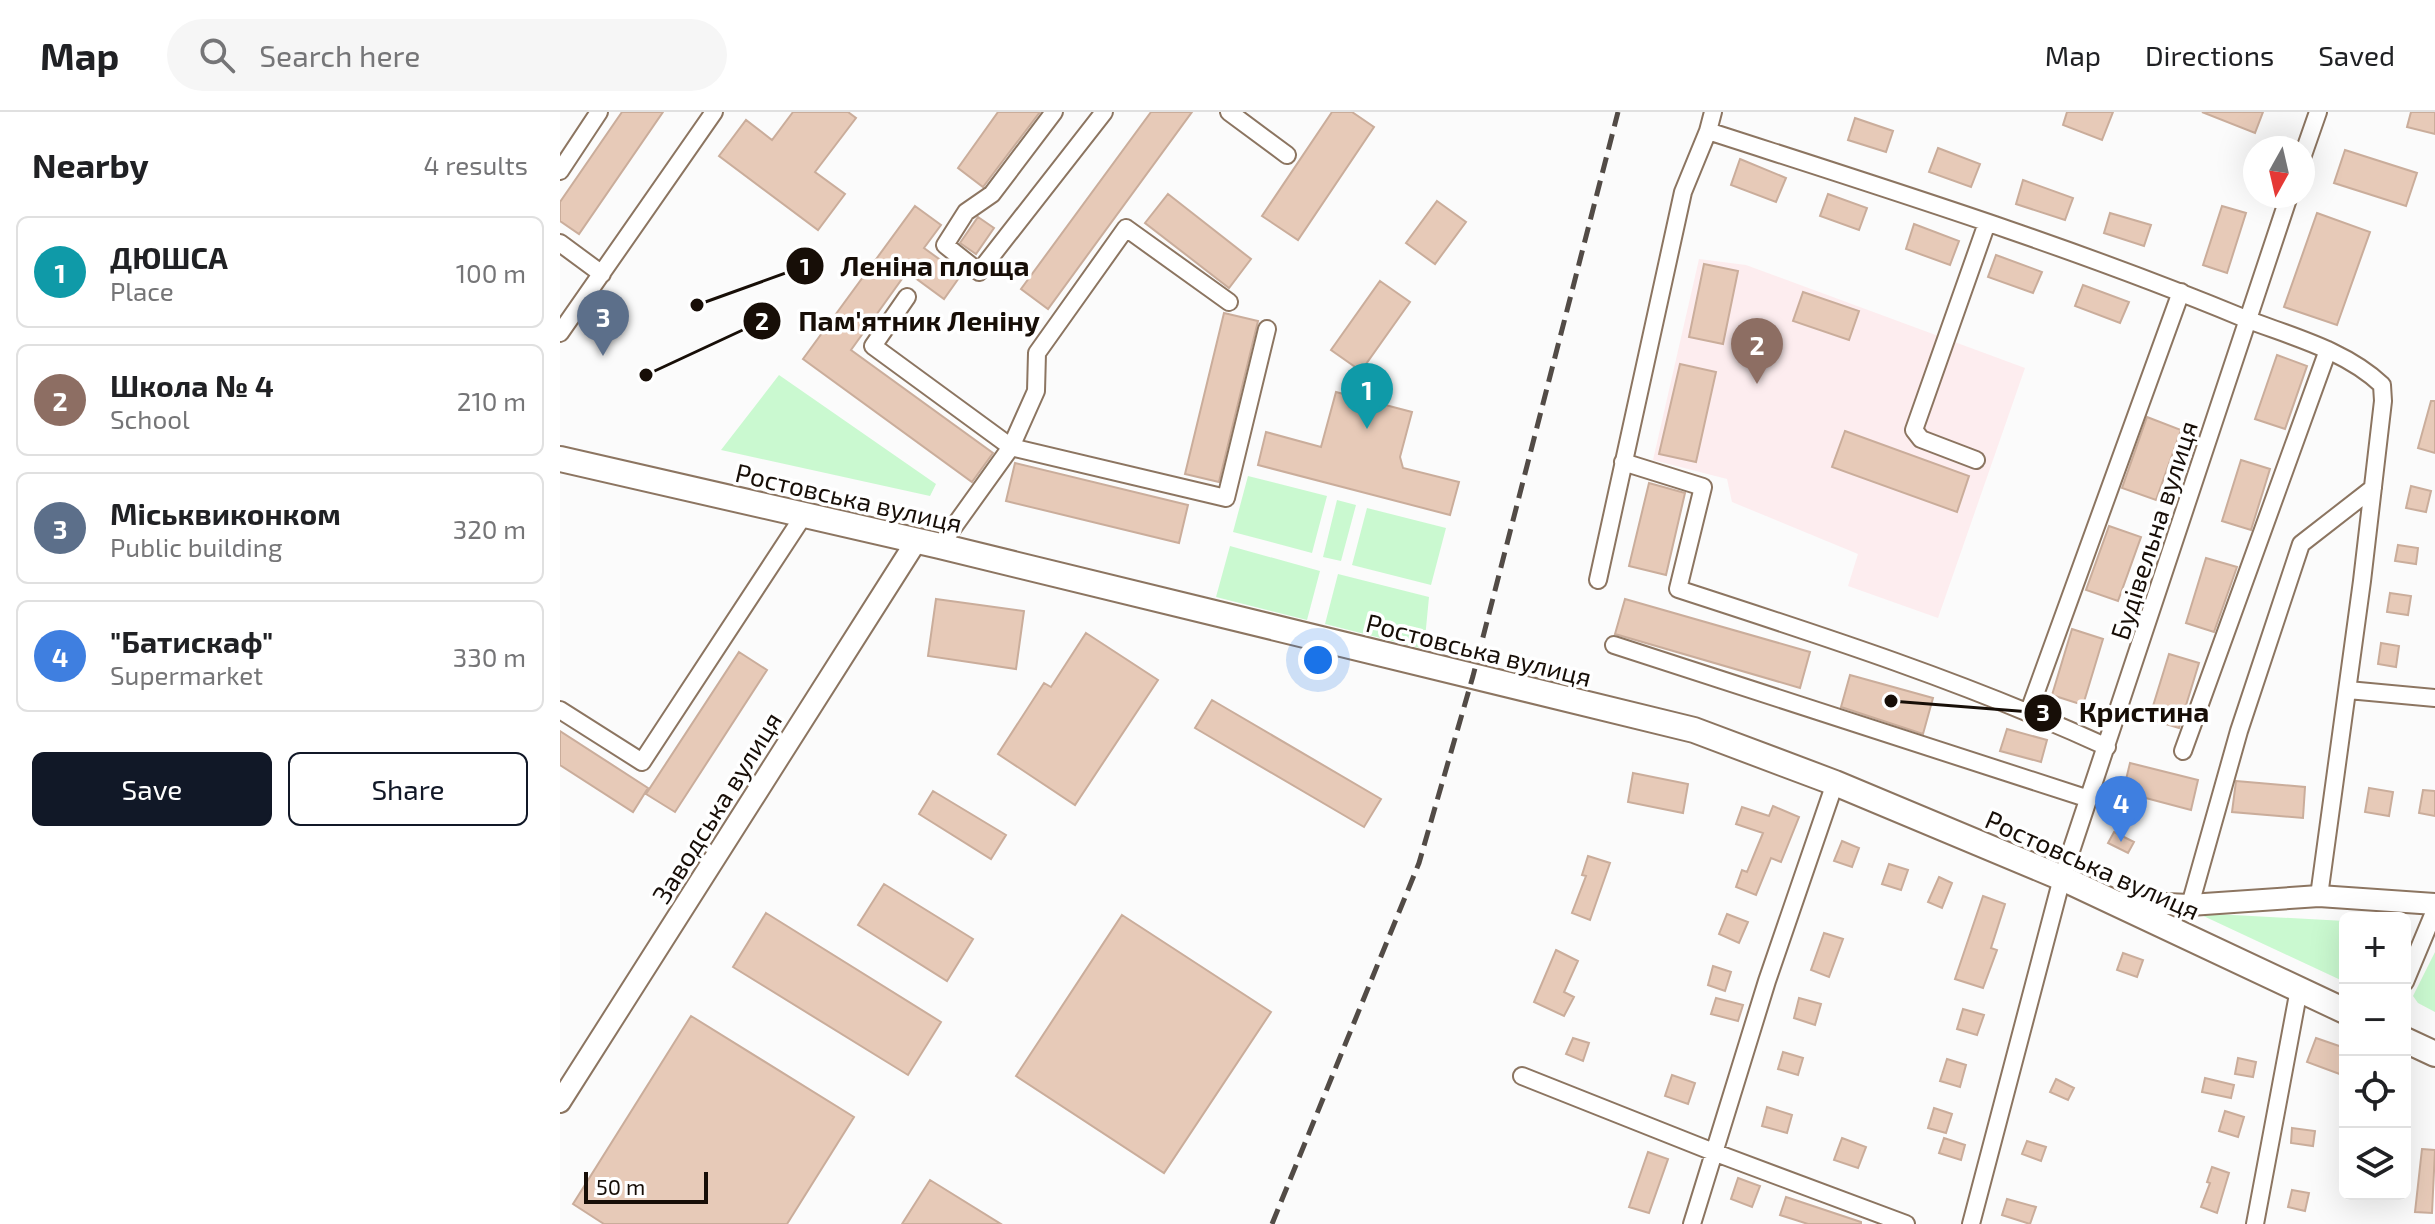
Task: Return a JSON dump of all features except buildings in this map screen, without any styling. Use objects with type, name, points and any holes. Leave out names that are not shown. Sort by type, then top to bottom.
[{"type":"highway","name":"Ростовська вулиця","points":[[560,459],[928,543],[1694,730],[1835,783],[2062,878],[2339,1008]]},
{"type":"highway","points":[[2411,1043],[2435,1054]]},
{"type":"main road","name":"Заводська вулиця","points":[[560,1102],[928,543]]},
{"type":"main road","points":[[2113,902],[2190,905],[2319,896],[2435,904]]},
{"type":"street","points":[[560,171],[599,112]]},
{"type":"street","points":[[560,333],[714,112]]},
{"type":"street","points":[[1054,112],[992,194],[966,212],[945,245],[979,272],[1104,112]]},
{"type":"street","points":[[1229,112],[1287,155]]},
{"type":"street","points":[[1598,580],[1683,192],[1713,112]]},
{"type":"street","points":[[2310,136],[2318,112]]},
{"type":"street","points":[[1708,131],[1987,223],[2181,292],[2328,350],[2368,372],[2382,385],[2373,488],[2319,896]]},
{"type":"street","name":"Будівельна вулиця","points":[[1971,1224],[2062,878],[2285,208]]},
{"type":"street","points":[[1976,460],[1921,439],[1914,430],[1987,223]]},
{"type":"street","points":[[928,543],[1011,447],[1036,391],[1037,353],[1126,228],[1229,302]]},
{"type":"street","points":[[560,243],[602,274]]},
{"type":"street","points":[[2029,711],[2181,292]]},
{"type":"street","points":[[907,297],[873,346],[1011,447],[1226,498],[1267,329]]},
{"type":"street","points":[[2183,751],[2328,350]]},
{"type":"street","points":[[1623,462],[1703,487],[1678,589],[1839,642],[2029,711],[2107,747]]},
{"type":"street","points":[[2190,905],[2235,742],[2301,544],[2373,488]]},
{"type":"street","points":[[560,710],[642,762],[804,515]]},
{"type":"street","points":[[1614,645],[2089,799]]},
{"type":"street","points":[[2348,690],[2435,698]]},
{"type":"street","points":[[1692,1224],[1767,981],[1835,783]]},
{"type":"street","points":[[2411,968],[2435,910]]},
{"type":"street","points":[[2255,1224],[2299,989]]},
{"type":"street","points":[[1522,1076],[1906,1224]]},
{"type":"shaded area","points":[[1699,259],[1746,265],[2025,368],[1938,618],[1848,586],[1858,554],[1732,502],[1727,479],[1653,460]]},
{"type":"green space","points":[[779,375],[936,484],[930,496],[721,450]]},
{"type":"green space","points":[[1248,476],[1327,496],[1312,553],[1233,532]]},
{"type":"green space","points":[[1337,500],[1356,505],[1341,561],[1323,557]]},
{"type":"green space","points":[[1367,508],[1446,528],[1431,585],[1352,565]]},
{"type":"green space","points":[[1230,546],[1320,571],[1307,620],[1216,597]]},
{"type":"green space","points":[[1338,574],[1429,597],[1424,649],[1325,624]]},
{"type":"green space","points":[[2197,913],[2339,921],[2339,979]]},
{"type":"green space","points":[[2435,952],[2435,1012],[2418,1003],[2413,996]]},
{"type":"railway","points":[[1272,1224],[1419,863],[1473,676],[1618,112]]},
{"type":"place","name":"Леніна площа","points":[[697,305]]},
{"type":"place","name":"Міськвиконком","points":[[603,356]]},
{"type":"place","name":"Пам'ятник Леніну","points":[[646,375]]},
{"type":"place","name":"Школа № 4","points":[[1757,384]]},
{"type":"place","name":"ДЮШСА","points":[[1367,429]]},
{"type":"place","name":"Кристина","points":[[1891,701]]},
{"type":"place","name":"\"Батискаф\"","points":[[2121,842]]}]
